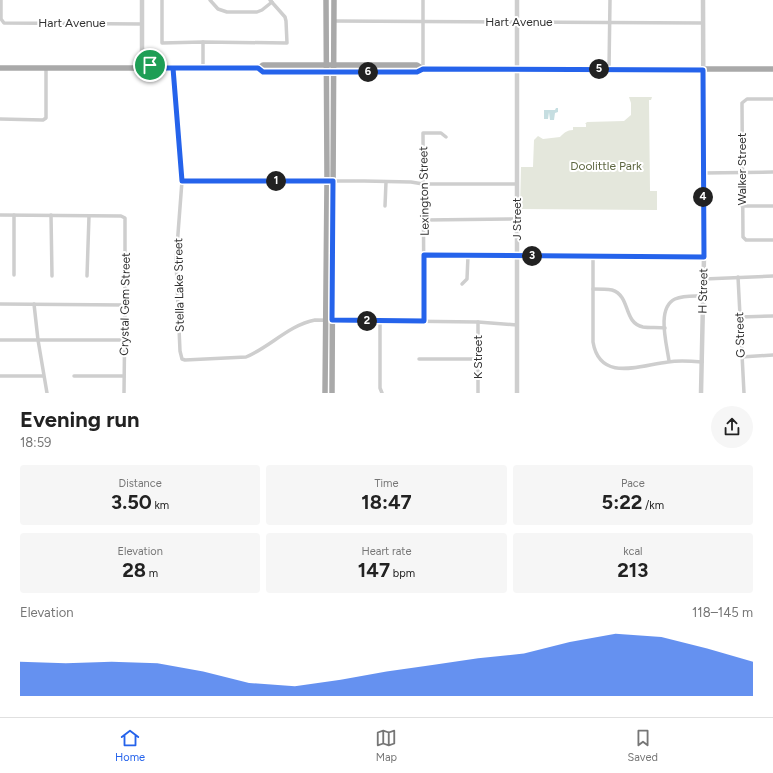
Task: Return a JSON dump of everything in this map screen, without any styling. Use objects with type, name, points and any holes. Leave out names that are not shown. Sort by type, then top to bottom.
[{"type":"main road","points":[[325,393],[330,181],[333,154],[334,0]]},
{"type":"main road","points":[[326,1],[329,8],[330,18],[334,21]]},
{"type":"main road","points":[[326,1],[326,134],[330,181],[332,393]]},
{"type":"main road","points":[[0,68],[144,68],[153,65],[157,68],[258,68],[263,65],[326,64],[416,65],[423,69]]},
{"type":"main road","points":[[384,72],[386,68],[393,68],[397,65]]},
{"type":"main road","points":[[258,68],[263,72],[417,72],[423,69],[773,69]]},
{"type":"main road","points":[[326,134],[329,138],[330,150],[333,154]]},
{"type":"street","name":"Hart Avenue","points":[[1,0],[2,21],[4,23],[142,24]]},
{"type":"street","points":[[142,0],[144,68]]},
{"type":"street","points":[[162,0],[162,43],[287,43],[285,17],[271,1],[262,10],[257,12],[228,12],[218,9],[210,0]]},
{"type":"street","points":[[423,69],[424,0]]},
{"type":"street","name":"J Street","points":[[517,0],[517,393]]},
{"type":"street","points":[[609,69],[610,0]]},
{"type":"street","name":"H Street","points":[[702,393],[704,279],[703,0]]},
{"type":"street","name":"Hart Avenue","points":[[334,21],[704,23]]},
{"type":"street","points":[[203,42],[203,68]]},
{"type":"street","points":[[0,120],[43,120],[46,118],[46,68]]},
{"type":"street","name":"Stella Lake Street","points":[[173,68],[182,181],[176,260],[180,351],[182,359],[246,357],[254,354],[298,326],[310,321],[326,320]]},
{"type":"street","name":"Walker Street","points":[[773,99],[747,99],[744,100],[742,105],[743,237],[746,240],[773,240]]},
{"type":"street","name":"Lexington Street","points":[[424,321],[425,220],[423,133],[441,133],[446,137]]},
{"type":"street","points":[[703,173],[773,172]]},
{"type":"street","points":[[182,181],[330,181],[412,182],[424,184],[517,184]]},
{"type":"street","points":[[386,182],[386,206]]},
{"type":"street","points":[[742,206],[773,206]]},
{"type":"street","points":[[0,215],[88,216],[87,276]]},
{"type":"street","points":[[14,215],[14,275]]},
{"type":"street","points":[[51,215],[52,276]]},
{"type":"street","name":"Crystal Gem Street","points":[[88,216],[123,216],[125,220],[124,393]]},
{"type":"street","points":[[425,220],[517,219]]},
{"type":"street","points":[[424,255],[704,257]]},
{"type":"street","points":[[462,284],[467,279],[468,256]]},
{"type":"street","points":[[593,257],[593,342],[596,351],[603,362],[611,367],[621,369],[669,361],[702,362]]},
{"type":"street","points":[[704,279],[773,276]]},
{"type":"street","name":"G Street","points":[[738,277],[744,393]]},
{"type":"street","points":[[593,289],[610,290],[622,296],[631,318],[638,325],[643,327],[665,328]]},
{"type":"street","points":[[669,361],[664,316],[666,309],[670,302],[683,297],[703,296]]},
{"type":"street","points":[[0,304],[125,305]]},
{"type":"street","points":[[34,304],[43,376],[47,393]]},
{"type":"street","points":[[740,317],[773,316]]},
{"type":"street","points":[[326,320],[478,322],[516,325]]},
{"type":"street","points":[[380,321],[380,388],[382,393]]},
{"type":"street","name":"K Street","points":[[478,322],[478,393]]},
{"type":"street","points":[[0,340],[125,340]]},
{"type":"street","points":[[741,356],[773,355]]},
{"type":"street","points":[[420,359],[478,359]]},
{"type":"street","points":[[0,376],[43,376]]},
{"type":"street","points":[[74,376],[124,376]]},
{"type":"green space","name":"Doolittle Park","points":[[629,97],[652,97],[651,100],[649,100],[650,191],[657,191],[657,210],[520,209],[521,167],[533,167],[534,140],[538,136],[543,139],[560,137],[567,131],[573,130],[573,127],[586,127],[585,124],[587,122],[624,121],[631,115],[631,103]]},
{"type":"water","points":[[558,108],[558,112],[555,113],[554,120],[550,120],[549,112],[548,119],[544,119],[544,110],[555,110]]},
{"type":"route","points":[[150,65],[146,68],[150,71],[157,68],[258,68],[263,72],[417,72],[423,69],[703,70],[704,257],[424,255],[424,321],[332,320],[333,181],[182,181],[173,83],[173,68],[157,68],[150,65]]}]
